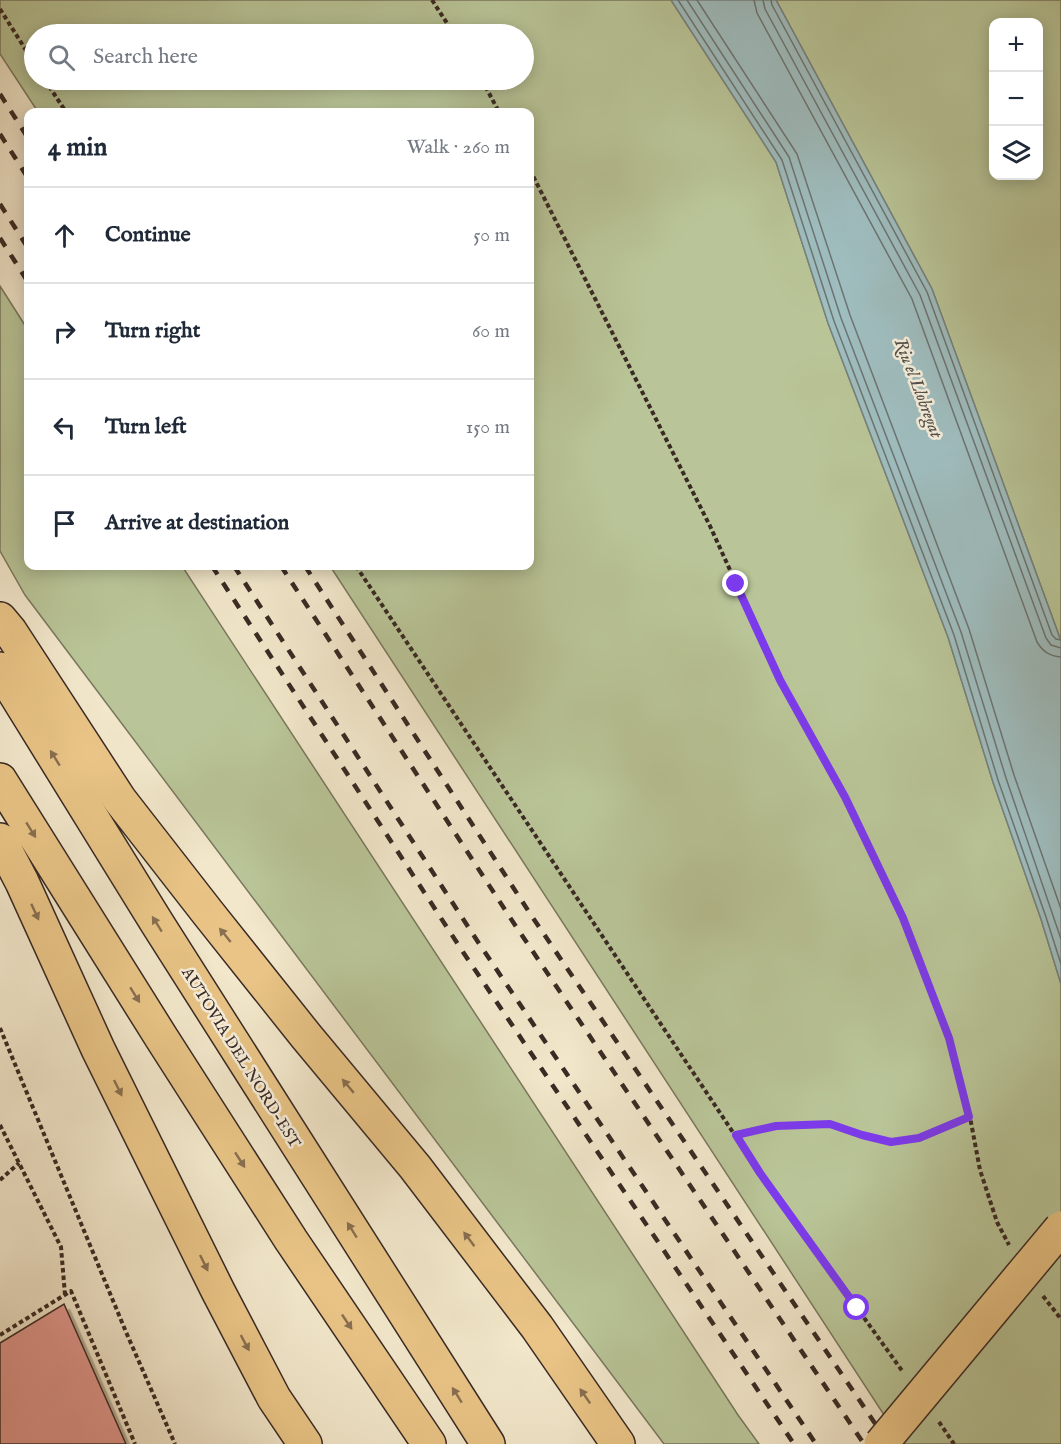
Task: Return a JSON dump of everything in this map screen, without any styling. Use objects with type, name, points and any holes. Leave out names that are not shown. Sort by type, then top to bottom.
[{"type":"main road","points":[[0,619],[120,800],[299,1027],[415,1167],[537,1327],[618,1444]]},
{"type":"main road","name":"AUTOVIA DEL NORD-EST","points":[[0,669],[163,933],[488,1444]]},
{"type":"main road","points":[[0,780],[285,1230],[429,1444]]},
{"type":"main road","points":[[0,840],[98,1049],[218,1291],[274,1398],[305,1444]]},
{"type":"main road","points":[[881,1444],[1061,1228]]},
{"type":"main road","points":[[274,1398],[291,1444]]},
{"type":"path","points":[[432,0],[448,24]]},
{"type":"path","points":[[0,9],[24,47]]},
{"type":"path","points":[[52,90],[63,108]]},
{"type":"path","points":[[487,90],[497,108]]},
{"type":"path","points":[[534,178],[710,526],[780,680],[845,797],[903,918],[949,1038],[980,1170],[997,1222],[1012,1251]]},
{"type":"path","points":[[359,570],[760,1173],[906,1376]]},
{"type":"path","points":[[0,1028],[175,1444]]},
{"type":"path","points":[[736,1135],[776,1126],[830,1124],[891,1142],[919,1138],[969,1117]]},
{"type":"path","points":[[0,1125],[61,1247],[65,1295]]},
{"type":"path","points":[[0,1180],[19,1164]]},
{"type":"path","points":[[1039,1290],[1061,1319]]},
{"type":"path","points":[[0,1335],[71,1291],[135,1444]]},
{"type":"path","points":[[933,1415],[954,1444]]},
{"type":"green space","points":[[0,0],[671,0],[776,162],[828,323],[948,637],[993,782],[1061,984],[1061,1444],[903,1444],[333,570],[534,570],[534,108],[35,108],[0,54]]},
{"type":"green space","points":[[776,0],[1061,0],[1061,641],[932,289]]},
{"type":"green space","points":[[0,286],[24,324],[24,570],[185,570],[759,1444],[664,1444],[25,595],[0,551]]},
{"type":"water","name":"Riu el Llobregat","points":[[671,0],[776,0],[932,289],[1061,641],[1061,984],[993,782],[948,637],[828,323],[776,162]]},
{"type":"building","points":[[64,1304],[126,1444],[0,1444],[0,1343]]},
{"type":"railway","points":[[0,94],[24,132]]},
{"type":"railway","points":[[0,134],[24,172]]},
{"type":"railway","points":[[0,204],[24,242]]},
{"type":"railway","points":[[0,238],[24,276]]},
{"type":"railway","points":[[215,570],[463,952],[794,1444]]},
{"type":"railway","points":[[237,570],[478,942],[816,1444]]},
{"type":"railway","points":[[284,570],[513,922],[864,1444]]},
{"type":"railway","points":[[308,570],[531,915],[889,1444]]},
{"type":"route","points":[[736,584],[780,680],[845,797],[903,918],[949,1038],[969,1117],[919,1138],[891,1142],[830,1124],[776,1126],[736,1135],[760,1173],[857,1308]]}]
